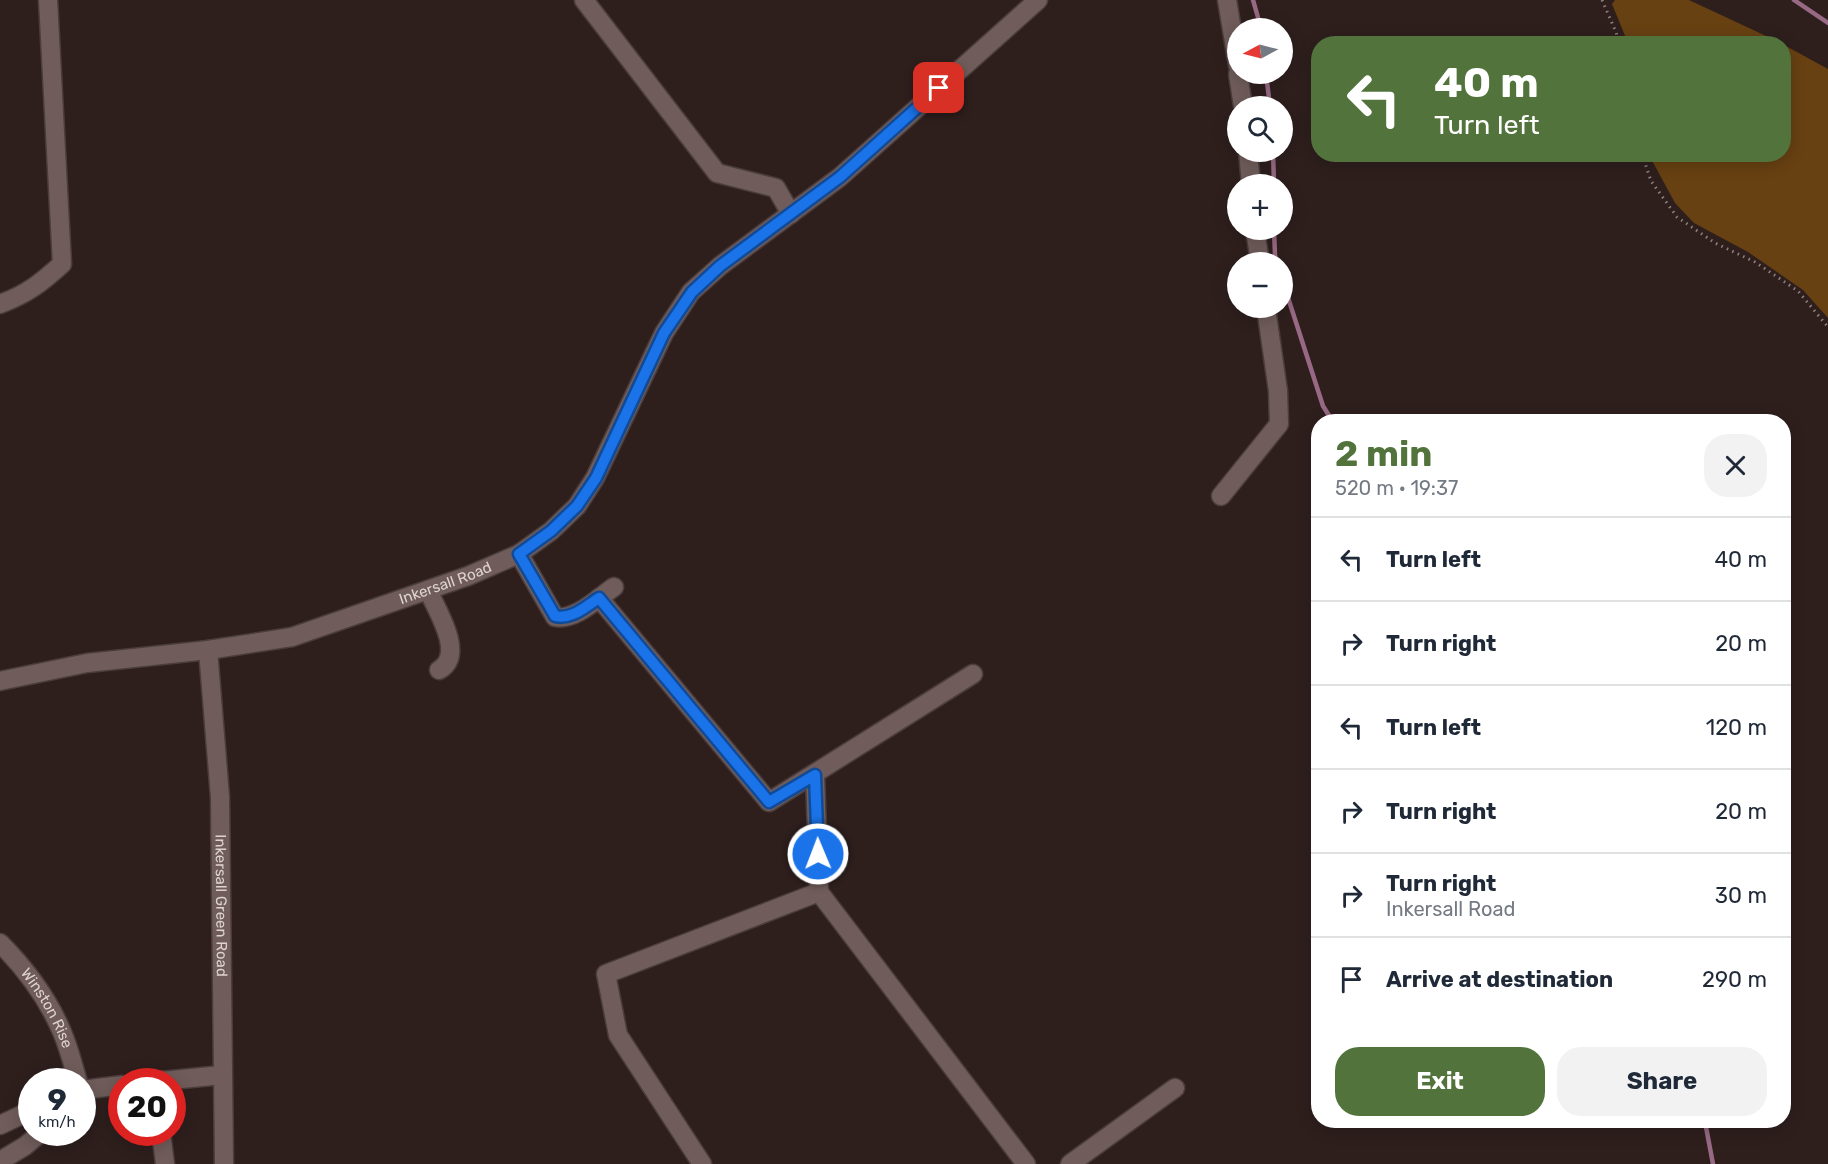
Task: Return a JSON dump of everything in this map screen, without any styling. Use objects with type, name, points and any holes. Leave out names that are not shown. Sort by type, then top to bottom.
[{"type":"street","points":[[0,304],[38,286],[62,264],[48,0]]},
{"type":"street","points":[[584,0],[717,173],[776,188],[791,214]]},
{"type":"street","name":"Inkersall Road","points":[[0,681],[87,663],[208,650],[292,637],[468,576],[519,554],[551,531],[577,506],[596,478],[664,333],[692,292],[720,266],[840,177],[1038,0]]},
{"type":"street","points":[[1227,0],[1231,18]]},
{"type":"street","points":[[1221,496],[1279,424],[1278,391],[1267,318]]},
{"type":"street","points":[[519,554],[555,616],[562,618],[572,616],[606,593],[769,802],[973,674]]},
{"type":"street","points":[[428,590],[447,632],[451,649],[451,658],[447,666],[439,670]]},
{"type":"street","name":"Inkersall Green Road","points":[[208,650],[220,797],[224,1164]]},
{"type":"street","points":[[815,775],[819,892],[1026,1164]]},
{"type":"street","points":[[702,1164],[618,1035],[606,974],[819,892]]},
{"type":"street","name":"Winston Rise","points":[[0,943],[39,990],[51,1009],[63,1032],[74,1068]]},
{"type":"street","points":[[186,1078],[222,1075]]},
{"type":"street","points":[[1070,1164],[1175,1088]]},
{"type":"street","points":[[0,1125],[18,1117]]},
{"type":"street","points":[[0,1161],[25,1146]]},
{"type":"street","points":[[163,1146],[165,1164]]},
{"type":"path","points":[[1602,0],[1617,36]]},
{"type":"path","points":[[1645,162],[1651,181],[1677,217],[1715,243],[1755,262],[1798,291],[1828,327]]},
{"type":"shaded area","points":[[1615,0],[1689,0],[1766,36],[1625,36],[1612,4]]},
{"type":"shaded area","points":[[1791,49],[1828,69],[1828,318],[1803,290],[1748,252],[1694,223],[1675,203],[1653,162],[1791,162]]},
{"type":"waterway","points":[[1253,0],[1258,18]]},
{"type":"waterway","points":[[1794,0],[1828,23]]},
{"type":"waterway","points":[[1267,84],[1269,96]]},
{"type":"waterway","points":[[1273,162],[1274,174]]},
{"type":"waterway","points":[[1274,240],[1275,252]]},
{"type":"waterway","points":[[1293,313],[1323,406],[1328,414]]},
{"type":"waterway","points":[[1706,1128],[1713,1164]]},
{"type":"route","points":[[818,854],[815,775],[769,802],[599,598],[572,616],[562,618],[555,616],[519,554],[551,531],[577,506],[596,478],[664,333],[692,292],[720,266],[840,177],[939,88]]}]
